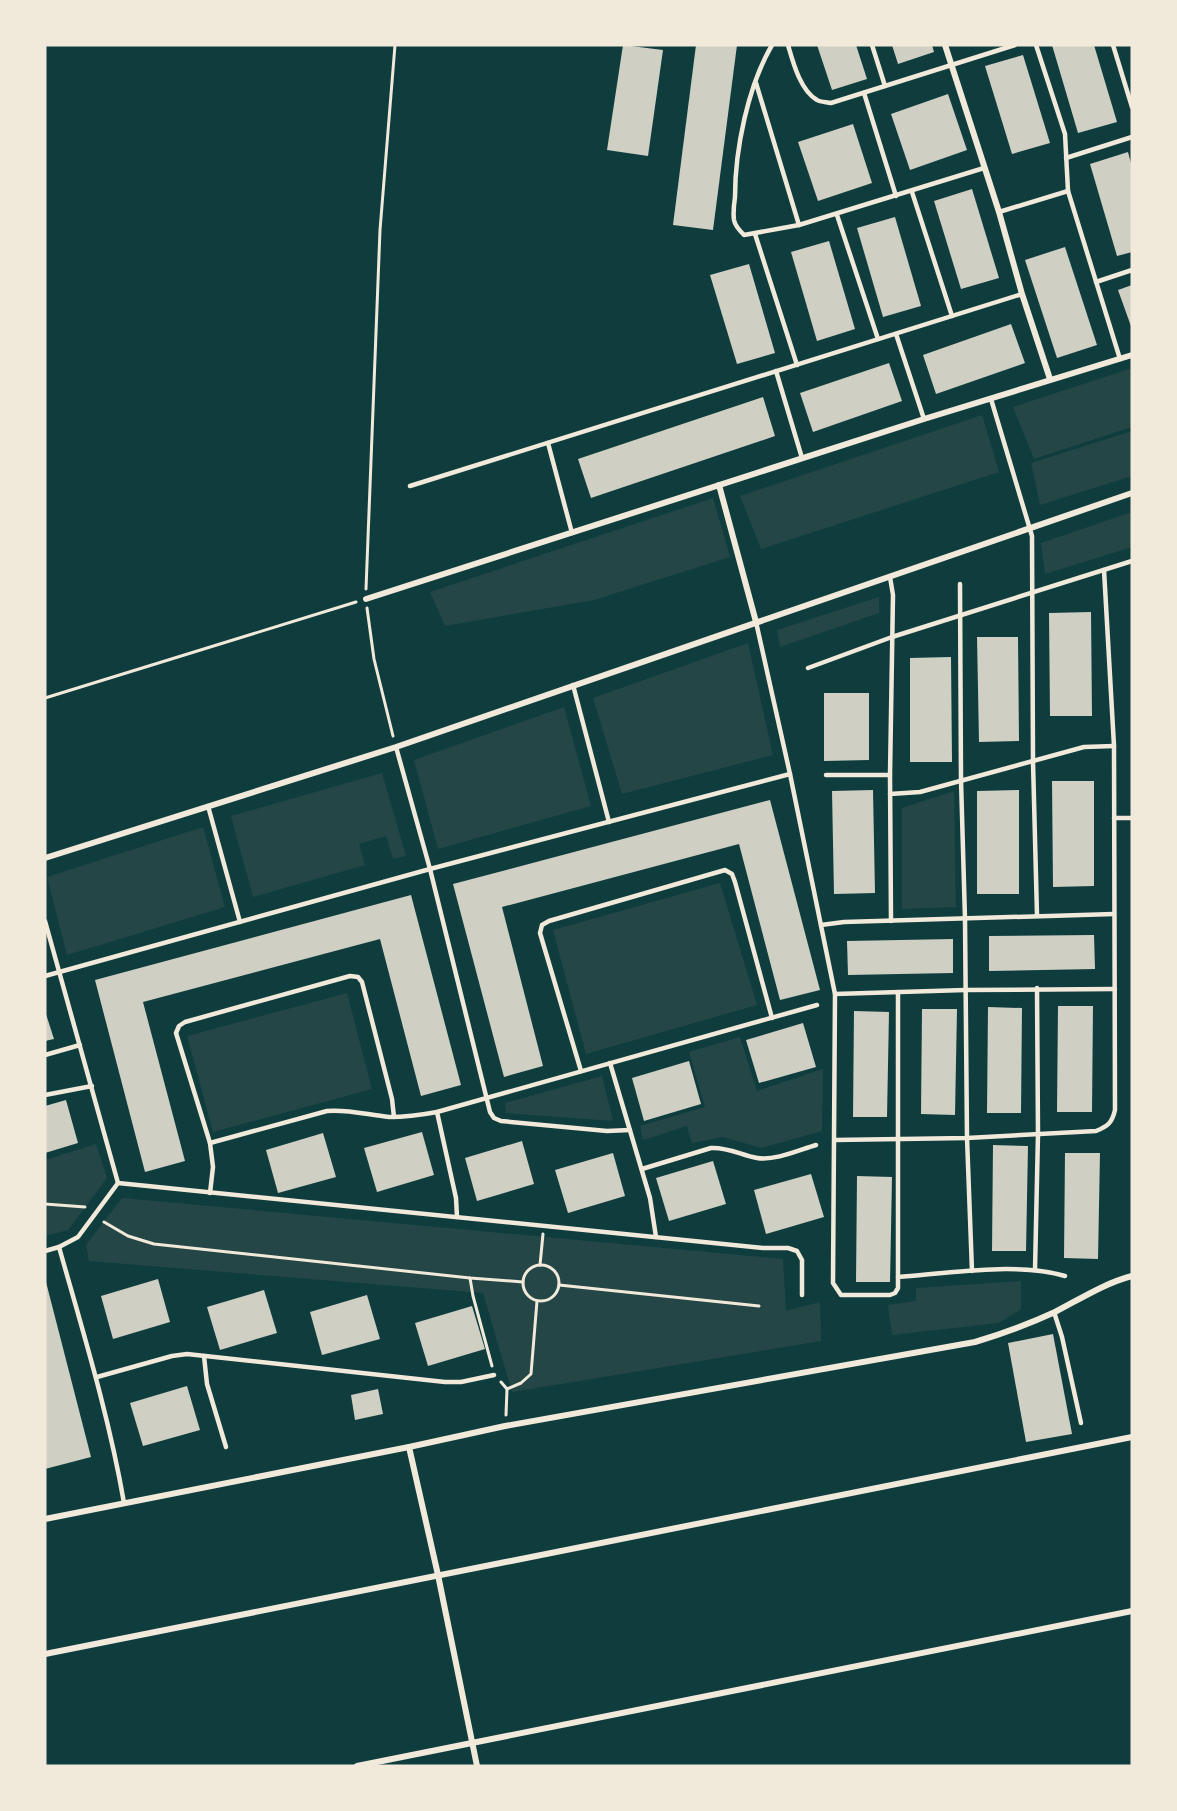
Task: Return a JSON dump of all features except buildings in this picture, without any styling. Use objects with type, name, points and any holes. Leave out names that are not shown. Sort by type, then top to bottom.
[{"type":"street","points":[[945,45],[1050,380]]},
{"type":"street","points":[[366,598],[924,419],[1132,355]]},
{"type":"street","points":[[719,485],[756,622]]},
{"type":"street","points":[[45,858],[396,747],[1132,493]]},
{"type":"street","points":[[45,1519],[506,1426],[975,1342],[1054,1312],[1108,1285],[1132,1276]]},
{"type":"street","points":[[45,1654],[1132,1437]]},
{"type":"street","points":[[409,1447],[477,1766]]},
{"type":"street","points":[[357,1766],[1132,1611]]},
{"type":"lane","points":[[772,45],[756,83],[735,166],[734,222],[744,235],[837,215],[984,168]]},
{"type":"lane","points":[[788,45],[795,68],[805,88],[816,100],[831,103],[1016,45]]},
{"type":"lane","points":[[872,45],[885,86]]},
{"type":"lane","points":[[1036,45],[1065,135],[1068,191],[1120,359]]},
{"type":"lane","points":[[1113,45],[1132,107]]},
{"type":"lane","points":[[756,83],[799,225]]},
{"type":"lane","points":[[864,93],[896,196]]},
{"type":"lane","points":[[1066,158],[1132,137]]},
{"type":"lane","points":[[999,212],[1068,191]]},
{"type":"lane","points":[[912,192],[952,316]]},
{"type":"lane","points":[[837,215],[878,339]]},
{"type":"lane","points":[[755,234],[797,365]]},
{"type":"lane","points":[[1096,282],[1132,270]]},
{"type":"lane","points":[[410,486],[1022,294]]},
{"type":"lane","points":[[896,334],[924,419]]},
{"type":"lane","points":[[776,371],[802,458]]},
{"type":"lane","points":[[991,399],[1030,528],[1033,548],[1033,762],[1037,915]]},
{"type":"lane","points":[[548,442],[572,533]]},
{"type":"lane","points":[[807,668],[892,637],[1132,561]]},
{"type":"lane","points":[[835,1140],[966,1138],[1096,1131],[1113,1121],[1115,1110],[1114,746],[1104,570]]},
{"type":"lane","points":[[890,577],[893,595],[890,775],[891,921]]},
{"type":"lane","points":[[960,584],[966,1138],[972,1271]]},
{"type":"lane","points":[[756,622],[835,994],[833,1283],[841,1295],[890,1295],[898,1288],[898,992]]},
{"type":"lane","points":[[573,685],[609,822]]},
{"type":"lane","points":[[890,794],[920,792],[1084,747],[1114,746]]},
{"type":"lane","points":[[396,747],[430,869],[490,1112],[494,1118],[501,1121],[607,1131],[630,1130]]},
{"type":"lane","points":[[45,976],[430,869],[790,774]]},
{"type":"lane","points":[[826,775],[890,775]]},
{"type":"lane","points":[[208,806],[240,922]]},
{"type":"lane","points":[[1114,818],[1132,818]]},
{"type":"lane","points":[[581,1071],[540,933],[542,925],[724,870],[732,874],[735,882],[772,1018]]},
{"type":"lane","points":[[821,925],[844,922],[1114,914]]},
{"type":"lane","points":[[45,921],[118,1184]]},
{"type":"lane","points":[[210,1193],[213,1167],[210,1143],[176,1033],[178,1026],[185,1022],[350,976],[358,977],[362,982],[392,1099],[394,1116]]},
{"type":"lane","points":[[1035,1270],[1038,1134],[1037,988]]},
{"type":"lane","points":[[835,994],[1115,988]]},
{"type":"lane","points":[[210,1143],[327,1111],[338,1110],[394,1116],[417,1116],[437,1112],[817,1005]]},
{"type":"lane","points":[[45,1055],[80,1045]]},
{"type":"lane","points":[[610,1063],[642,1169],[654,1215],[656,1238]]},
{"type":"lane","points":[[45,1095],[92,1086]]},
{"type":"lane","points":[[437,1112],[456,1198],[457,1217]]},
{"type":"lane","points":[[642,1169],[711,1148],[721,1148],[758,1158],[769,1158],[816,1145]]},
{"type":"lane","points":[[118,1184],[656,1238],[763,1248],[788,1248],[796,1251],[802,1260],[802,1295]]},
{"type":"lane","points":[[45,1251],[78,1237],[118,1184]]},
{"type":"lane","points":[[59,1247],[97,1377],[124,1503]]},
{"type":"lane","points":[[898,1277],[972,1271],[1035,1270],[1065,1276]]},
{"type":"lane","points":[[1054,1312],[1062,1337],[1081,1423]]},
{"type":"lane","points":[[97,1377],[187,1354],[445,1382],[461,1382],[494,1375]]},
{"type":"lane","points":[[204,1356],[207,1384],[226,1447]]},
{"type":"path","points":[[395,45],[380,230],[366,598],[374,659],[396,747]]},
{"type":"path","points":[[45,698],[366,598]]},
{"type":"path","points":[[45,1203],[85,1208]]},
{"type":"path","points":[[104,1222],[128,1236],[154,1244],[523,1282]]},
{"type":"path","points":[[540,1265],[544,1225]]},
{"type":"path","points":[[540,1265],[553,1270],[559,1280],[559,1285],[555,1296],[537,1301],[525,1293],[523,1282],[528,1271],[540,1265]]},
{"type":"path","points":[[471,1278],[473,1296],[494,1375],[507,1389],[506,1426]]},
{"type":"path","points":[[559,1285],[759,1306]]},
{"type":"path","points":[[507,1389],[521,1383],[531,1374],[537,1301]]},
{"type":"shaded area","points":[[1132,368],[1132,427],[1034,459],[1013,407]]},
{"type":"shaded area","points":[[982,415],[999,472],[761,549],[740,496]]},
{"type":"shaded area","points":[[1132,431],[1132,476],[1040,505],[1031,463]]},
{"type":"shaded area","points":[[713,498],[730,557],[594,600],[445,626],[430,592]]},
{"type":"shaded area","points":[[1132,512],[1132,547],[1045,574],[1041,543]]},
{"type":"shaded area","points":[[879,597],[879,613],[780,647],[777,630]]},
{"type":"shaded area","points":[[748,643],[773,755],[622,794],[593,698]]},
{"type":"shaded area","points":[[564,707],[591,806],[438,849],[414,760]]},
{"type":"shaded area","points":[[382,773],[406,856],[393,859],[386,836],[359,844],[365,865],[253,897],[231,816]]},
{"type":"shaded area","points":[[954,791],[956,907],[902,909],[902,808]]},
{"type":"shaded area","points":[[203,827],[225,907],[67,955],[47,877]]},
{"type":"shaded area","points":[[720,883],[757,1005],[586,1054],[553,930]]},
{"type":"shaded area","points":[[347,993],[372,1089],[213,1132],[187,1036]]},
{"type":"shaded area","points":[[740,1037],[757,1091],[823,1069],[822,1131],[761,1148],[723,1137],[692,1143],[687,1126],[643,1140],[640,1126],[705,1107],[689,1052]]},
{"type":"shaded area","points":[[602,1076],[613,1121],[506,1113],[505,1103]]},
{"type":"shaded area","points":[[96,1144],[107,1178],[68,1230],[45,1236],[45,1160]]},
{"type":"shaded area","points":[[122,1198],[783,1259],[786,1311],[820,1302],[821,1341],[512,1392],[483,1293],[89,1261],[86,1245]]},
{"type":"shaded area","points":[[1021,1281],[1021,1309],[999,1323],[892,1335],[888,1305],[916,1301],[916,1288]]}]
